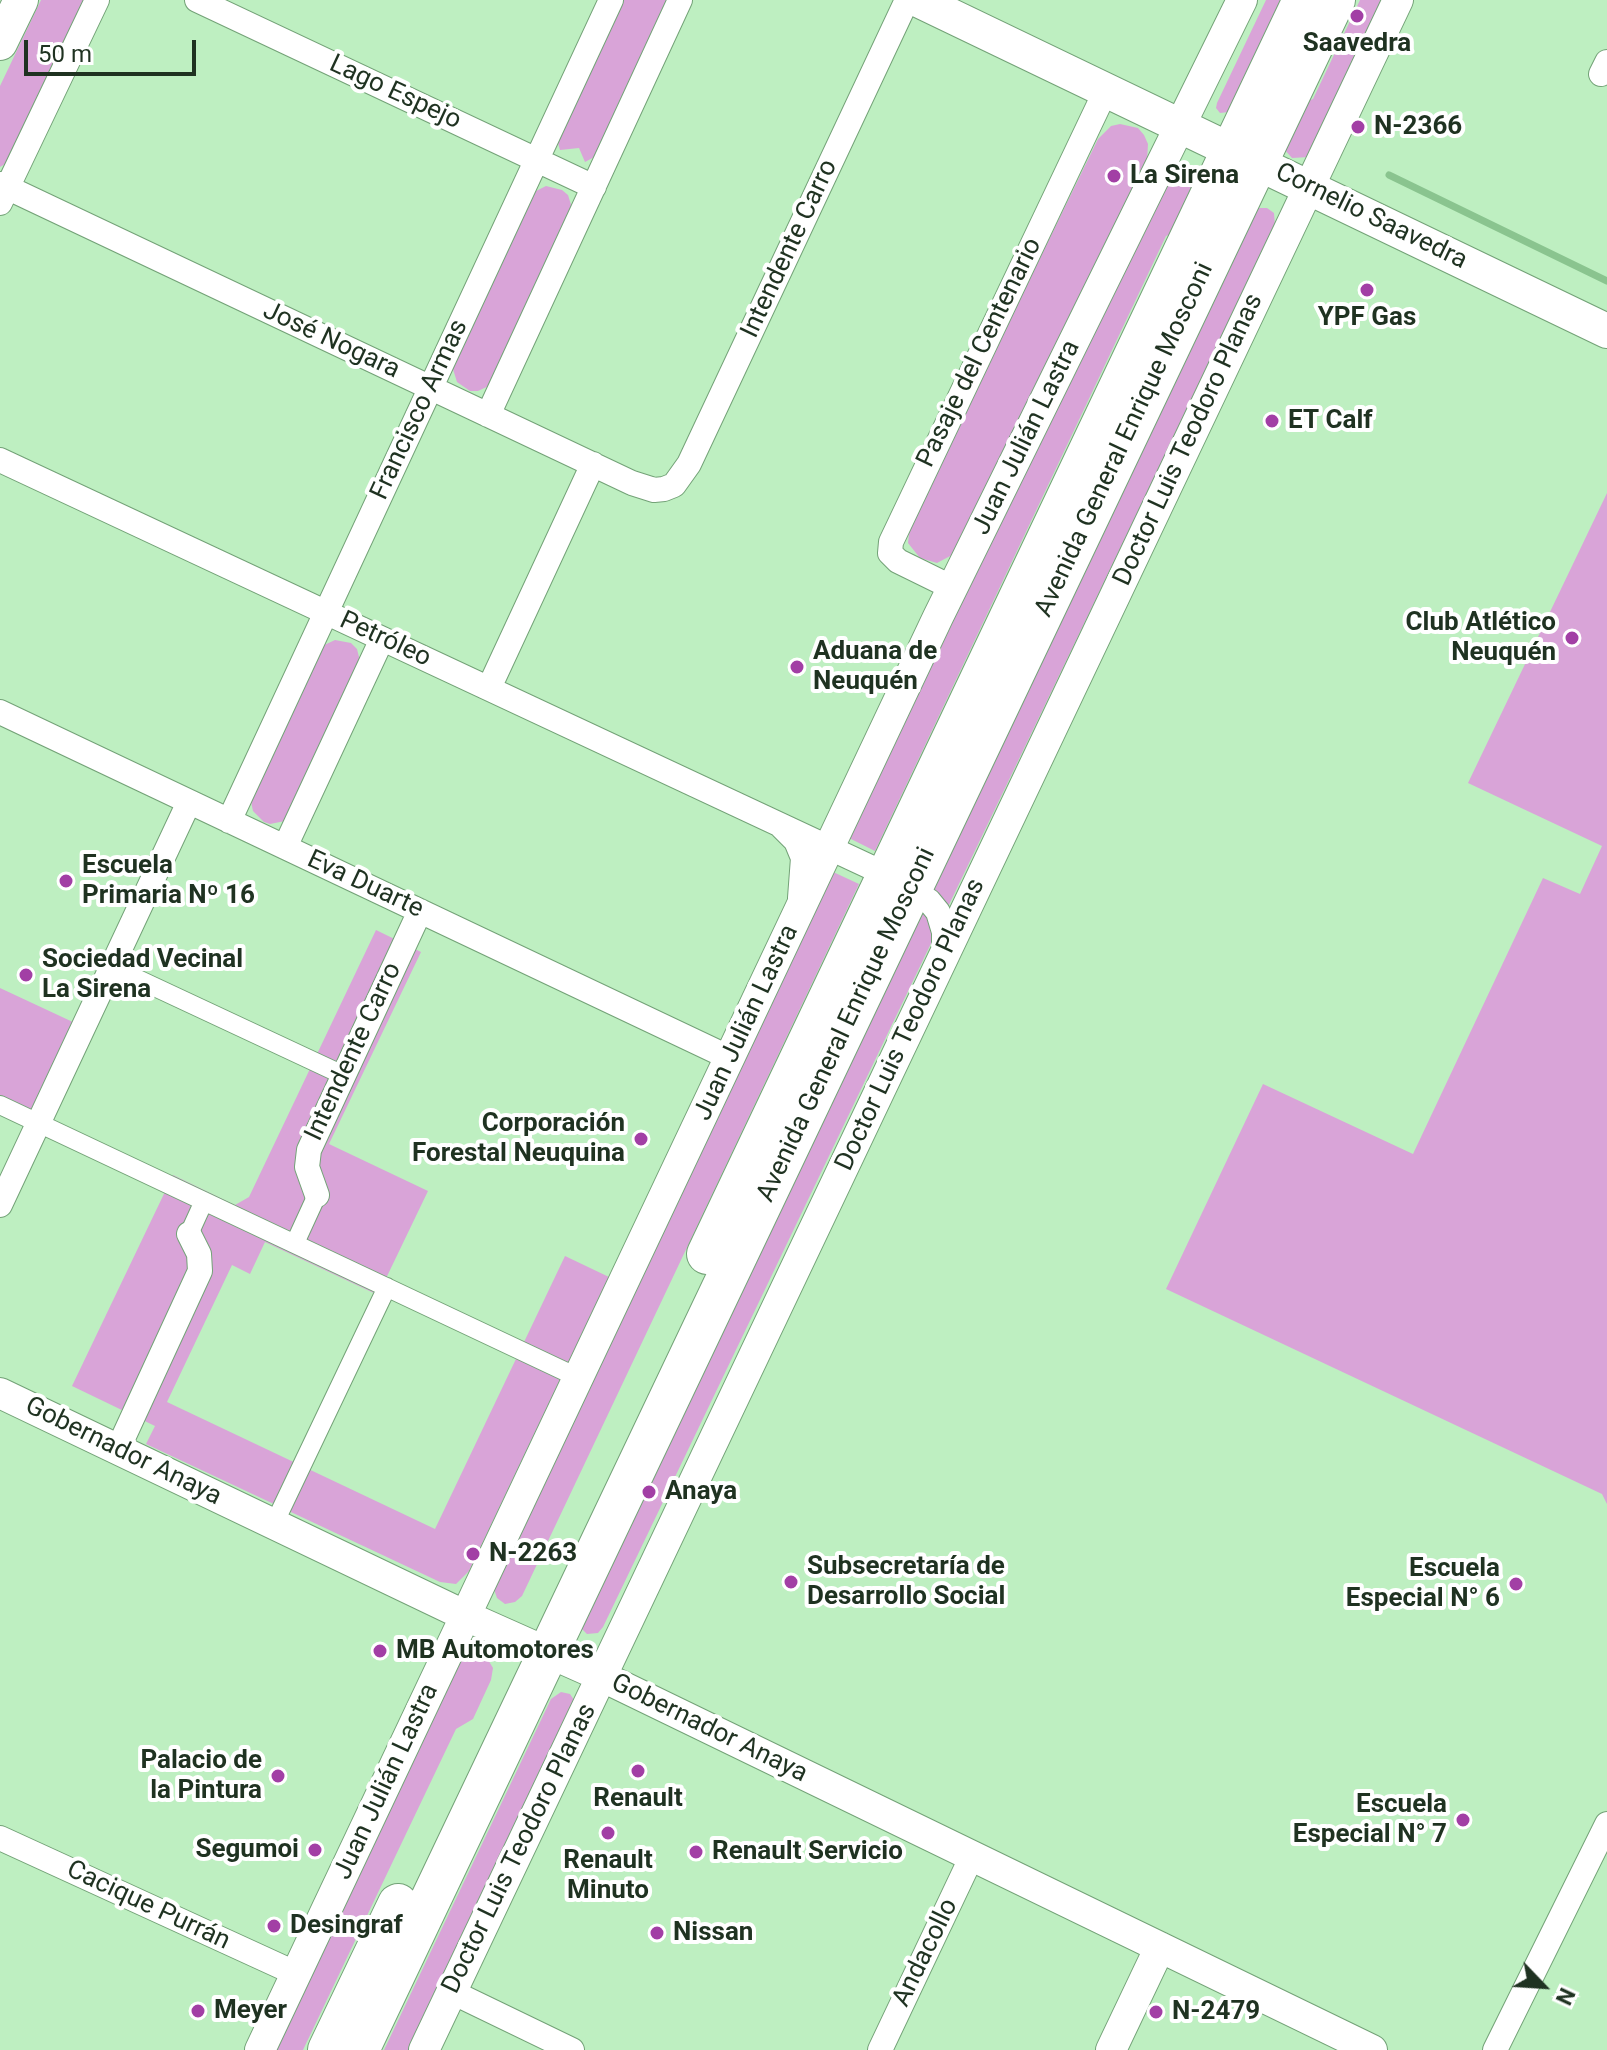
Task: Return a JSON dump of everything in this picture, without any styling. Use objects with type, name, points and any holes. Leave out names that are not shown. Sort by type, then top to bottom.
[{"type":"highway","name":"Avenida General Enrique Mosconi","points":[[359,2050],[536,1647],[1244,156],[1303,0]]},
{"type":"highway","name":"Avenida General Enrique Mosconi","points":[[1244,156],[1335,0]]},
{"type":"highway","name":"Avenida General Enrique Mosconi","points":[[328,2050],[536,1647]]},
{"type":"main road","name":"Cornelio Saavedra","points":[[918,0],[1607,331]]},
{"type":"main road","points":[[0,43],[13,2]]},
{"type":"street","points":[[3,191],[97,0]]},
{"type":"street","name":"Lago Espejo","points":[[197,0],[594,187]]},
{"type":"street","name":"Francisco Armas","points":[[229,821],[611,0]]},
{"type":"street","points":[[488,415],[680,0]]},
{"type":"street","name":"Intendente Carro","points":[[664,489],[674,485],[689,464],[907,0]]},
{"type":"street","name":"Juan Julián Lastra","points":[[260,2050],[953,588],[1242,0]]},
{"type":"street","name":"Doctor Luis Teodoro Planas","points":[[424,2050],[1398,0]]},
{"type":"street","name":"Pasaje del Centenario","points":[[953,588],[898,561],[890,553],[891,542],[1106,90]]},
{"type":"street","name":"José Nogara","points":[[3,191],[643,487],[664,489]]},
{"type":"street","name":"Petróleo","points":[[0,460],[900,882],[934,906],[940,917],[944,956]]},
{"type":"street","points":[[489,688],[593,464]]},
{"type":"street","points":[[285,847],[382,639]]},
{"type":"street","name":"Eva Duarte","points":[[0,712],[730,1058]]},
{"type":"street","points":[[0,1205],[189,802]]},
{"type":"street","name":"Petróleo","points":[[769,819],[796,841],[803,858],[797,917]]},
{"type":"street","name":"Intendente Carro","points":[[317,1195],[306,1159],[420,911]]},
{"type":"street","points":[[112,967],[343,1075]]},
{"type":"street","points":[[0,1105],[579,1378]]},
{"type":"street","points":[[295,1243],[317,1195]]},
{"type":"street","points":[[118,1449],[200,1271],[199,1254],[189,1234],[204,1201]]},
{"type":"street","points":[[274,1524],[387,1287]]},
{"type":"street","name":"Gobernador Anaya","points":[[0,1393],[466,1616],[603,1677],[1372,2050]]},
{"type":"street","points":[[1495,2050],[1607,1824]]},
{"type":"street","name":"Cacique Purrán","points":[[0,1838],[297,1974]]},
{"type":"street","name":"Andacollo","points":[[880,2050],[972,1856]]},
{"type":"street","points":[[1111,2050],[1160,1947]]},
{"type":"street","points":[[452,1992],[572,2050]]},
{"type":"shaded area","points":[[41,0],[88,0],[10,161],[0,167],[0,86]]},
{"type":"shaded area","points":[[620,0],[672,0],[598,155],[585,162],[579,148],[560,150],[558,143]]},
{"type":"shaded area","points":[[1266,0],[1283,0],[1229,112],[1220,113],[1217,103]]},
{"type":"shaded area","points":[[1360,0],[1387,0],[1309,157],[1292,158],[1284,149],[1297,104],[1313,99]]},
{"type":"shaded area","points":[[1120,124],[1138,128],[1144,135],[1148,144],[1147,161],[954,554],[937,563],[920,558],[908,543],[910,525],[1098,139],[1111,126]]},
{"type":"shaded area","points":[[1189,171],[1198,180],[1182,230],[1166,236],[875,851],[847,837],[1171,173]]},
{"type":"shaded area","points":[[546,186],[568,195],[573,211],[493,384],[470,391],[457,382],[452,366],[532,193]]},
{"type":"shaded area","points":[[1258,208],[1267,208],[1274,213],[1275,226],[946,911],[933,897],[934,879]]},
{"type":"shaded area","points":[[1607,493],[1607,1504],[1602,1494],[1166,1289],[1263,1084],[1413,1154],[1543,878],[1580,894],[1602,846],[1468,783]]},
{"type":"shaded area","points":[[335,640],[351,643],[357,649],[361,665],[285,821],[264,822],[253,811],[250,797],[320,647]]},
{"type":"shaded area","points":[[831,871],[859,884],[522,1596],[515,1602],[505,1604],[497,1598],[494,1589]]},
{"type":"shaded area","points":[[927,914],[936,933],[603,1627],[598,1633],[587,1634],[581,1628],[599,1577],[609,1571],[914,919]]},
{"type":"shaded area","points":[[376,930],[421,952],[329,1144],[428,1191],[378,1295],[265,1242],[250,1274],[232,1265],[167,1402],[435,1529],[565,1256],[609,1277],[469,1571],[456,1584],[440,1582],[146,1444],[155,1426],[72,1386],[173,1175],[235,1205],[249,1197]]},
{"type":"shaded area","points":[[0,988],[75,1023],[27,1126],[0,1113]]},
{"type":"shaded area","points":[[471,1653],[487,1658],[493,1668],[491,1680],[473,1719],[456,1729],[303,2050],[274,2050],[460,1661]]},
{"type":"shaded area","points":[[561,1692],[570,1694],[574,1700],[411,2050],[384,2050],[551,1699]]},
{"type":"waterway","points":[[1389,175],[1607,281]]},
{"type":"place","name":"Saavedra","points":[[1357,16]]},
{"type":"place","name":"N-2366","points":[[1358,127]]},
{"type":"place","name":"La Sirena","points":[[1114,176]]},
{"type":"place","name":"YPF Gas","points":[[1367,290]]},
{"type":"place","name":"ET Calf","points":[[1272,421]]},
{"type":"place","name":"Club Atlético Neuquén","points":[[1572,638]]},
{"type":"place","name":"Aduana de Neuquén","points":[[797,667]]},
{"type":"place","name":"Escuela Primaria Nº 16","points":[[66,881]]},
{"type":"place","name":"Sociedad Vecinal La Sirena","points":[[26,975]]},
{"type":"place","name":"Corporación Forestal Neuquina","points":[[641,1139]]},
{"type":"place","name":"Anaya","points":[[649,1492]]},
{"type":"place","name":"N-2263","points":[[473,1554]]},
{"type":"place","name":"Subsecretaría de Desarrollo Social","points":[[791,1582]]},
{"type":"place","name":"Escuela Especial N° 6","points":[[1516,1584]]},
{"type":"place","name":"MB Automotores","points":[[380,1651]]},
{"type":"place","name":"Renault","points":[[638,1771]]},
{"type":"place","name":"Palacio de la Pintura","points":[[278,1776]]},
{"type":"place","name":"Escuela Especial N° 7","points":[[1463,1820]]},
{"type":"place","name":"Renault Minuto","points":[[608,1833]]},
{"type":"place","name":"Segumoi","points":[[315,1850]]},
{"type":"place","name":"Renault Servicio","points":[[696,1852]]},
{"type":"place","name":"Desingraf","points":[[274,1926]]},
{"type":"place","name":"Nissan","points":[[657,1933]]},
{"type":"place","name":"Meyer","points":[[198,2011]]},
{"type":"place","name":"N-2479","points":[[1156,2012]]}]
